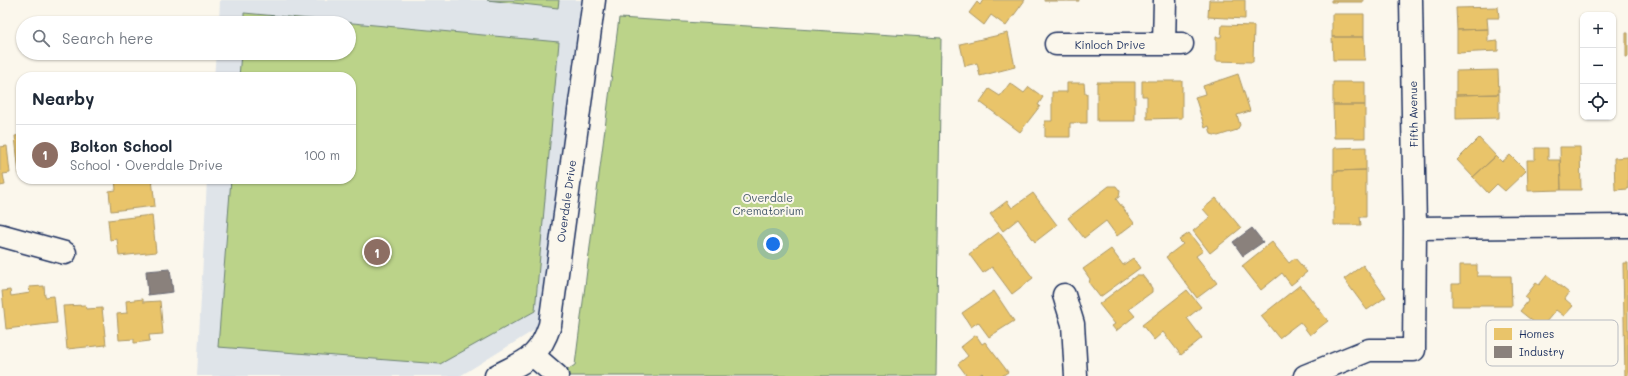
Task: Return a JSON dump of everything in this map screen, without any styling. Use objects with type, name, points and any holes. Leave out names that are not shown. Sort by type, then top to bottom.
[{"type":"street","name":"Overdale Drive","points":[[496,376],[534,356],[544,342],[550,325],[594,0]]},
{"type":"street","name":"Kinloch Drive","points":[[1056,44],[1173,44],[1165,0]]},
{"type":"street","name":"Fifth Avenue","points":[[1305,376],[1369,350],[1414,350],[1415,228],[1411,0]]},
{"type":"street","points":[[1415,228],[1628,226]]},
{"type":"street","points":[[0,235],[65,253]]},
{"type":"street","points":[[1064,295],[1073,324],[1076,376]]},
{"type":"street","points":[[534,356],[557,376]]},
{"type":"shaded area","points":[[220,0],[582,0],[541,326],[460,376],[197,376],[207,184],[356,184],[356,72],[214,72],[215,60],[356,60],[356,16],[219,16]]},
{"type":"green space","points":[[487,0],[559,0],[558,8]]},
{"type":"green space","points":[[244,13],[277,16],[244,16]]},
{"type":"green space","name":"Overdale Crematorium","points":[[619,18],[941,38],[936,376],[558,376],[575,365]]},
{"type":"green space","points":[[356,23],[559,42],[535,311],[440,364],[218,347],[231,184],[356,184],[356,72],[239,72],[240,60],[356,60]]},
{"type":"building: Homes","points":[[983,0],[1025,0],[1006,26],[991,15],[984,25],[969,13],[977,2],[980,5]]},
{"type":"building: Homes","points":[[1079,0],[1079,1],[1044,1]]},
{"type":"building: Homes","points":[[1209,0],[1245,0],[1245,19],[1208,17]]},
{"type":"building: Homes","points":[[1331,0],[1363,0],[1363,2],[1331,2]]},
{"type":"building: Homes","points":[[1498,7],[1499,18],[1487,18],[1488,29],[1457,30],[1456,8]]},
{"type":"building: Homes","points":[[1332,14],[1364,14],[1364,37],[1332,37]]},
{"type":"building: Homes","points":[[1222,25],[1254,26],[1253,62],[1216,61],[1216,37],[1221,37]]},
{"type":"building: Homes","points":[[1488,29],[1488,42],[1498,41],[1498,51],[1457,53],[1457,30]]},
{"type":"building: Homes","points":[[1008,33],[1015,67],[980,76],[977,63],[965,66],[960,44]]},
{"type":"building: Homes","points":[[1626,33],[1628,33],[1628,57],[1626,57]]},
{"type":"building: Homes","points":[[1332,37],[1364,37],[1365,60],[1333,60]]},
{"type":"building: Homes","points":[[1498,70],[1499,94],[1456,95],[1456,71]]},
{"type":"building: Homes","points":[[1238,74],[1250,111],[1237,115],[1240,125],[1237,130],[1218,136],[1211,134],[1209,126],[1205,128],[1195,97],[1205,94],[1203,86]]},
{"type":"building: Homes","points":[[1142,81],[1182,81],[1182,118],[1147,119],[1147,96],[1142,96]]},
{"type":"building: Homes","points":[[1097,82],[1135,82],[1135,121],[1097,121]]},
{"type":"building: Homes","points":[[1333,82],[1365,82],[1365,105],[1333,105]]},
{"type":"building: Homes","points":[[1010,83],[1024,93],[1029,87],[1043,97],[1038,105],[1040,106],[1020,132],[980,102],[989,89],[1000,96]]},
{"type":"building: Homes","points":[[1067,83],[1084,83],[1085,93],[1087,93],[1087,123],[1070,123],[1070,137],[1045,137],[1045,121],[1052,121],[1052,92],[1067,92]]},
{"type":"building: Homes","points":[[1499,94],[1499,118],[1456,119],[1456,95]]},
{"type":"building: Homes","points":[[1333,105],[1365,105],[1365,138],[1334,138]]},
{"type":"building: Homes","points":[[1479,138],[1496,156],[1473,177],[1457,160]]},
{"type":"building: Homes","points":[[7,146],[10,173],[3,174],[5,185],[0,186],[0,147]]},
{"type":"building: Homes","points":[[1366,147],[1366,170],[1334,171],[1334,148]]},
{"type":"building: Homes","points":[[1560,147],[1580,147],[1581,190],[1561,190]]},
{"type":"building: Homes","points":[[1535,148],[1548,148],[1548,160],[1560,160],[1561,190],[1528,191],[1527,160],[1535,160]]},
{"type":"building: Homes","points":[[1510,155],[1526,171],[1505,191],[1497,184],[1488,193],[1473,177],[1496,156],[1502,162]]},
{"type":"building: Homes","points":[[1628,157],[1628,189],[1615,190],[1614,158]]},
{"type":"building: Homes","points":[[1366,170],[1366,217],[1360,217],[1361,225],[1334,225],[1334,171]]},
{"type":"building: Homes","points":[[115,184],[153,184],[155,206],[111,211],[109,191],[116,190]]},
{"type":"building: Homes","points":[[1109,186],[1116,186],[1120,191],[1119,197],[1116,199],[1134,223],[1117,236],[1106,221],[1084,238],[1068,218]]},
{"type":"building: Homes","points":[[1033,193],[1057,225],[1035,242],[1018,219],[1003,231],[990,214],[1007,201],[1012,208]]},
{"type":"building: Homes","points":[[1216,198],[1241,228],[1210,253],[1193,231],[1210,217],[1203,209]]},
{"type":"building: Homes","points":[[152,215],[156,252],[119,256],[117,239],[110,240],[108,220]]},
{"type":"building: Homes","points":[[999,232],[1033,278],[1012,294],[992,267],[983,273],[969,254]]},
{"type":"building: Homes","points":[[1189,233],[1203,251],[1196,256],[1217,283],[1197,298],[1166,257],[1183,244],[1179,240]]},
{"type":"building: Homes","points":[[1272,242],[1289,263],[1295,258],[1307,272],[1291,285],[1282,273],[1261,290],[1242,266]]},
{"type":"building: Homes","points":[[1111,249],[1123,265],[1133,258],[1140,268],[1100,297],[1089,283],[1090,279],[1083,269]]},
{"type":"building: Homes","points":[[1623,263],[1628,263],[1628,376],[1625,376]]},
{"type":"building: Homes","points":[[1363,265],[1386,297],[1367,310],[1344,279]]},
{"type":"building: Homes","points":[[1460,265],[1477,265],[1477,276],[1511,276],[1512,306],[1452,306],[1452,284],[1460,284]]},
{"type":"building: Homes","points":[[1137,275],[1142,275],[1152,288],[1152,292],[1129,309],[1135,316],[1116,331],[1112,326],[1115,324],[1099,304]]},
{"type":"building: Homes","points":[[1547,275],[1569,293],[1565,299],[1573,306],[1564,316],[1556,310],[1548,320],[1531,320],[1520,311],[1529,300],[1525,297],[1536,283],[1539,285]]},
{"type":"building: Homes","points":[[1300,285],[1328,321],[1310,335],[1300,322],[1279,338],[1261,316]]},
{"type":"building: Homes","points":[[44,286],[45,297],[54,296],[57,323],[6,329],[2,291],[10,290],[11,296],[30,293],[29,287]]},
{"type":"building: Homes","points":[[1187,290],[1201,307],[1187,318],[1202,338],[1181,355],[1163,332],[1154,340],[1142,325]]},
{"type":"building: Homes","points":[[994,291],[1014,321],[989,337],[978,322],[971,327],[962,313]]},
{"type":"building: Homes","points":[[143,299],[143,302],[160,301],[163,334],[149,335],[150,341],[134,343],[134,339],[119,340],[117,314],[127,313],[126,301]]},
{"type":"building: Homes","points":[[85,305],[86,309],[102,308],[106,345],[67,349],[63,306]]},
{"type":"building: Homes","points":[[976,335],[982,344],[985,342],[1008,372],[1002,376],[985,376],[982,373],[978,376],[967,376],[958,364],[968,356],[961,347]]},
{"type":"building: Industry","points":[[1252,228],[1263,242],[1243,256],[1233,242]]},
{"type":"building: Industry","points":[[170,269],[173,292],[148,295],[146,271]]},
{"type":"place","name":"Bolton School","points":[[377,252]]}]
